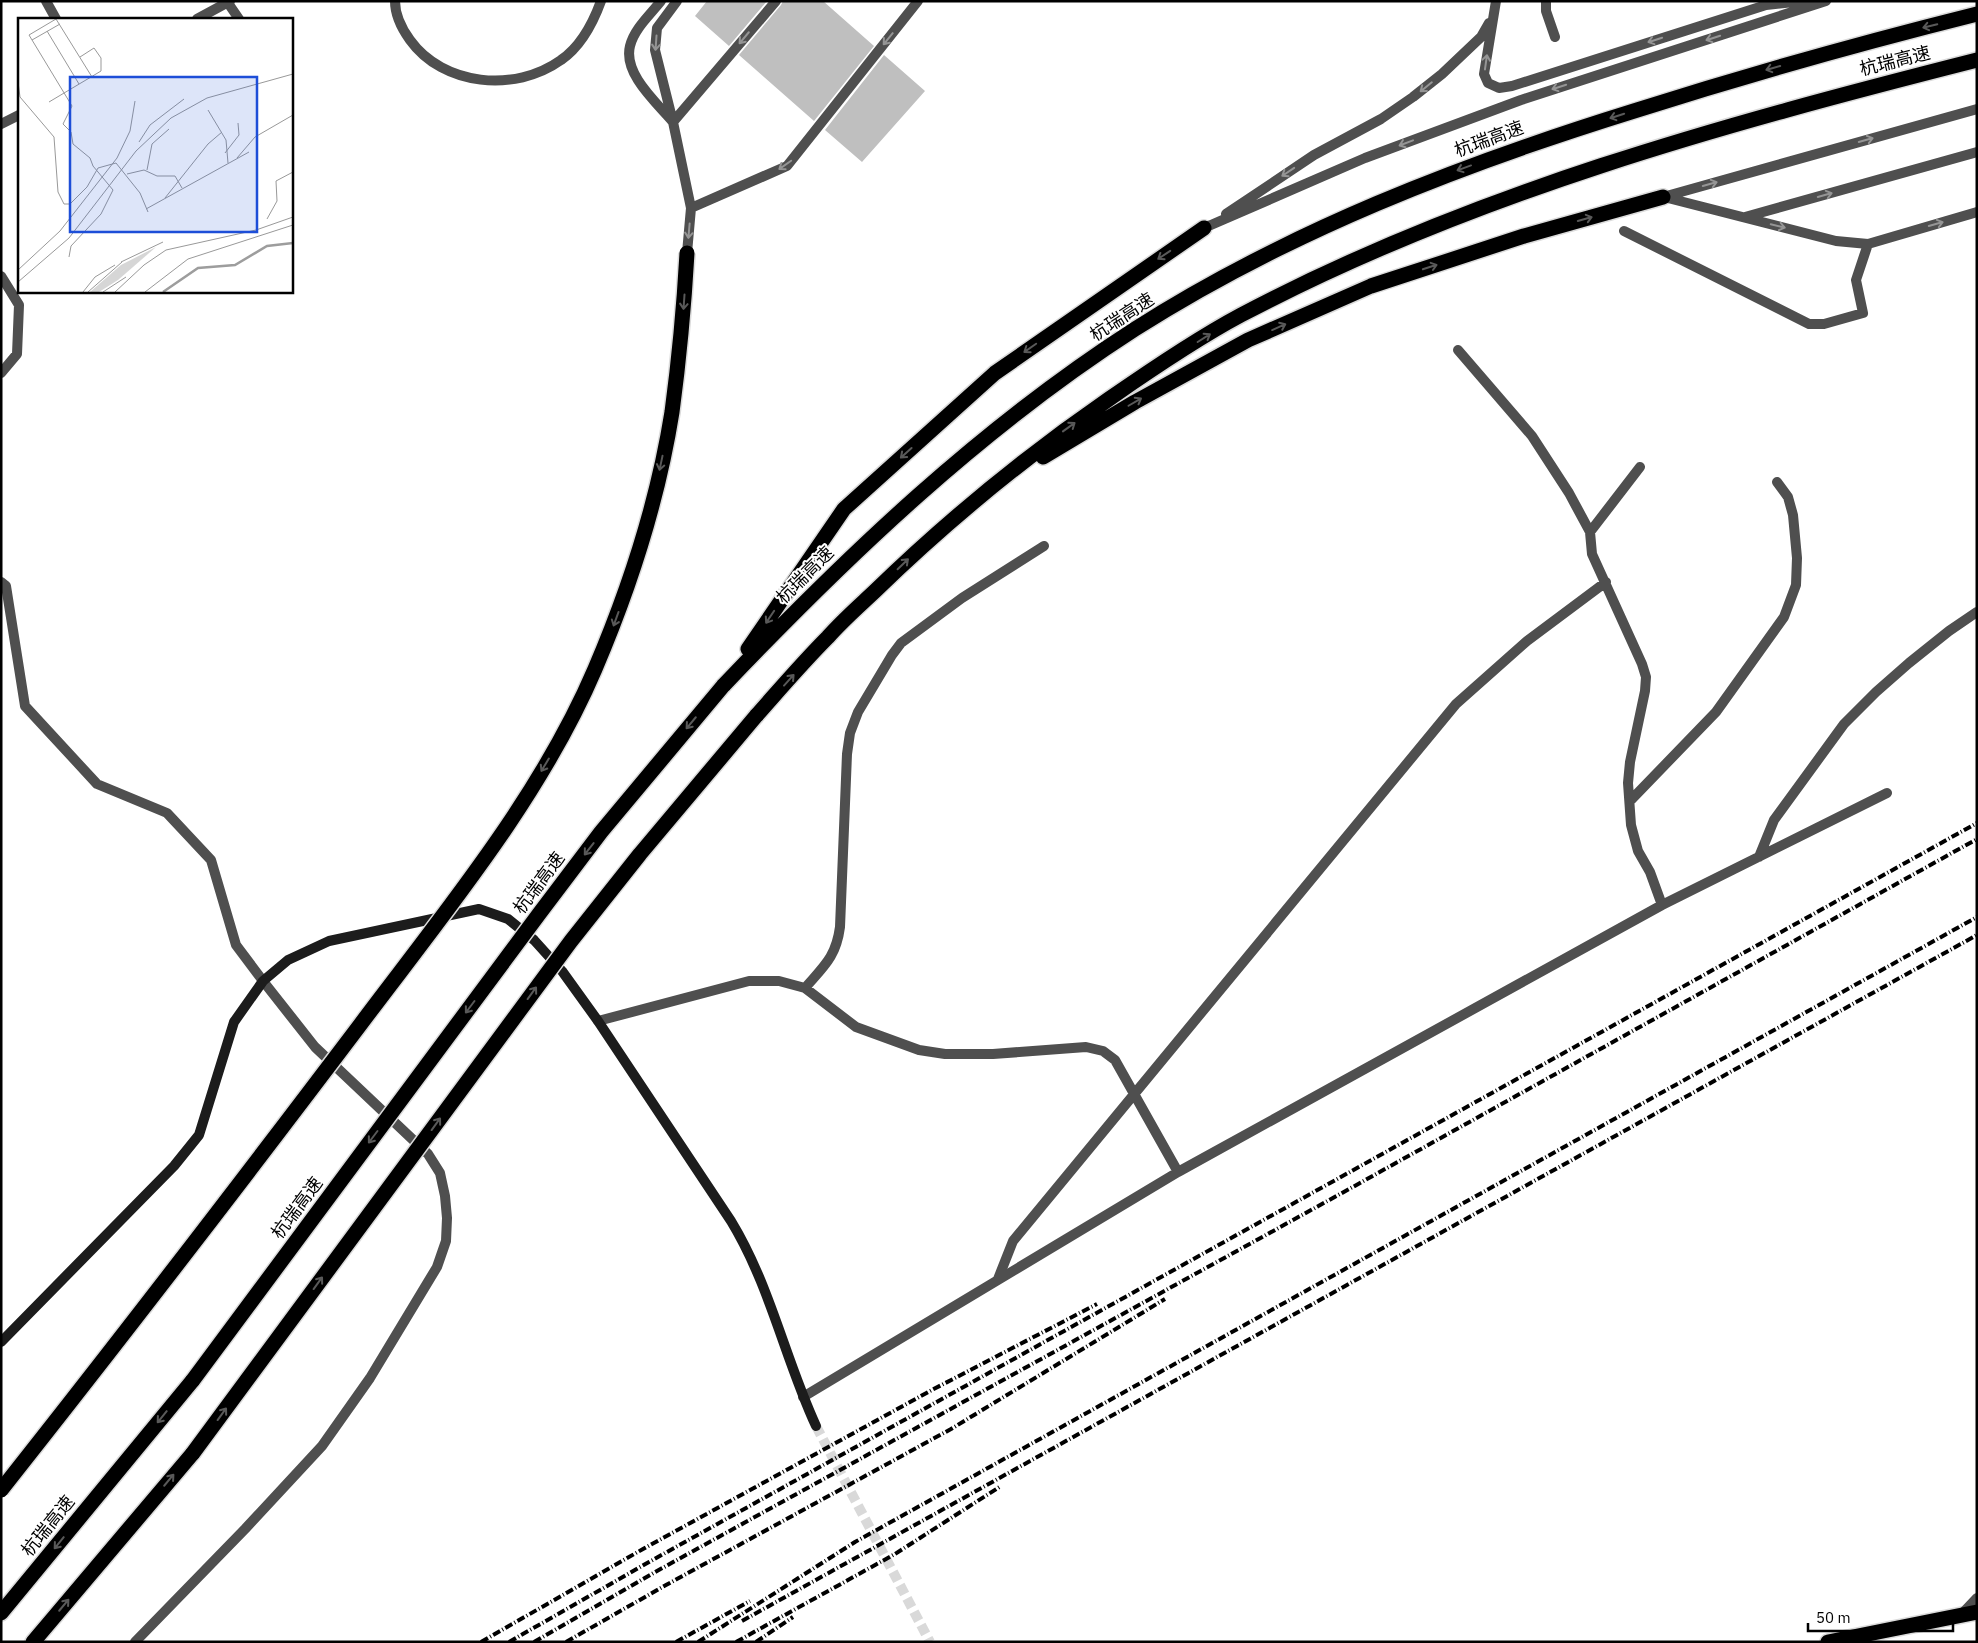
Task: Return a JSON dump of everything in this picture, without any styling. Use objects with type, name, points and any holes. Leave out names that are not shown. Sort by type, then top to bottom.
[{"type":"highway","name":"杭瑞高速","points":[[1,1613],[193,1380],[544,906],[601,832],[723,686],[857,550],[917,495],[983,440],[1051,387],[1136,329],[1229,275],[1325,226],[1430,180],[1552,137],[1700,90],[1837,49],[1977,14]]},
{"type":"highway","name":"杭瑞高速","points":[[33,1642],[193,1453],[571,941],[645,847],[756,716],[830,634],[908,559],[988,489],[1066,429],[1144,375],[1238,317],[1344,264],[1442,221],[1576,174],[1704,134],[1834,96],[1977,60]]},
{"type":"highway","points":[[988,489],[1135,402],[1248,340],[1372,286],[1524,236],[1663,197]]},
{"type":"highway","points":[[723,686],[844,509],[995,373],[1204,228]]},
{"type":"highway","points":[[1,1490],[108,1356],[445,912],[521,804],[563,734],[594,672],[614,622],[648,520],[671,416],[683,317],[687,254]]},
{"type":"highway","points":[[1828,1642],[1977,1612]]},
{"type":"street","points":[[46,1],[55,18]]},
{"type":"street","points":[[395,1],[400,23],[407,36],[417,50],[430,62],[446,70],[466,76],[506,81],[527,77],[562,60],[577,45],[591,25],[601,1]]},
{"type":"street","points":[[661,1],[637,31],[630,47],[630,63],[638,81],[673,122]]},
{"type":"street","points":[[677,1],[657,28],[655,50],[673,122],[691,208],[687,254]]},
{"type":"street","points":[[673,122],[776,1]]},
{"type":"street","points":[[691,208],[787,166],[918,1]]},
{"type":"street","points":[[1496,1],[1484,74],[1488,83],[1499,88],[1512,86],[1766,5],[1803,1]]},
{"type":"street","points":[[1546,1],[1546,11],[1555,37]]},
{"type":"street","points":[[1204,228],[1365,158],[1521,100],[1826,1]]},
{"type":"street","points":[[200,18],[228,2],[238,18]]},
{"type":"street","points":[[1204,228],[1314,155],[1381,118],[1413,97],[1481,37],[1494,14]]},
{"type":"street","points":[[1663,197],[1977,109]]},
{"type":"street","points":[[1,124],[18,116]]},
{"type":"street","points":[[1744,217],[1977,152]]},
{"type":"street","points":[[1663,197],[1836,241],[1868,244],[1977,212]]},
{"type":"street","points":[[1624,231],[1809,324],[1824,324],[1863,313],[1856,280],[1868,244]]},
{"type":"street","points":[[1,276],[19,305],[17,354],[1,373]]},
{"type":"street","points":[[1458,350],[1532,436],[1552,464],[1590,532],[1592,554],[1642,664],[1646,677],[1646,691],[1630,762],[1628,783],[1631,825],[1638,851],[1650,872],[1662,904]]},
{"type":"street","points":[[1590,532],[1640,467]]},
{"type":"street","points":[[1630,801],[1716,712],[1784,617],[1790,604],[1796,585],[1797,558],[1793,515],[1788,497],[1777,482]]},
{"type":"street","points":[[805,988],[828,961],[837,945],[840,927],[847,754],[850,733],[858,712],[892,654],[901,643],[962,598],[1044,546]]},
{"type":"street","points":[[1,582],[6,586],[25,706],[97,784],[167,813],[210,860],[236,945],[315,1047],[428,1154],[440,1173],[445,1196],[447,1218],[446,1242],[437,1267],[370,1378],[322,1446],[245,1529],[135,1642]]},
{"type":"street","points":[[998,1279],[1013,1241],[1456,704],[1527,641],[1606,582]]},
{"type":"street","points":[[1759,856],[1774,820],[1844,724],[1909,663],[1948,631],[1977,612]]},
{"type":"street","points":[[803,1397],[1178,1172],[1662,904],[1888,793]]},
{"type":"street","points":[[1,1342],[174,1166],[199,1134],[234,1022],[263,981],[288,960],[329,941],[479,909],[508,919],[534,940],[562,971],[598,1021],[748,1248],[762,1280],[803,1397],[816,1426]]},
{"type":"street","points":[[598,1021],[749,981],[779,981],[805,988],[856,1027],[919,1050],[945,1054],[993,1054],[1086,1046],[1103,1051],[1115,1060],[1178,1172]]},
{"type":"street","points":[[1959,1617],[1977,1598]]},
{"type":"building","points":[[707,1],[767,1],[729,46],[695,16]]},
{"type":"building","points":[[783,1],[823,1],[874,46],[814,121],[739,55]]},
{"type":"building","points":[[884,55],[925,91],[862,162],[825,130]]},
{"type":"tunnel","points":[[816,1426],[930,1642]]},
{"type":"railway","points":[[509,1642],[649,1562],[1977,823]]},
{"type":"railway","points":[[534,1642],[657,1571],[1351,1188],[1977,839]]},
{"type":"railway","points":[[698,1642],[855,1542],[1977,917]]},
{"type":"railway","points":[[742,1621],[1977,935]]},
{"type":"railway","points":[[566,1642],[951,1429],[1165,1299]]},
{"type":"railway","points":[[481,1642],[643,1549],[930,1391],[1097,1304]]},
{"type":"railway","points":[[736,1642],[895,1554],[1001,1486]]},
{"type":"railway","points":[[676,1642],[750,1601]]},
{"type":"railway","points":[[756,1642],[793,1617]]}]
